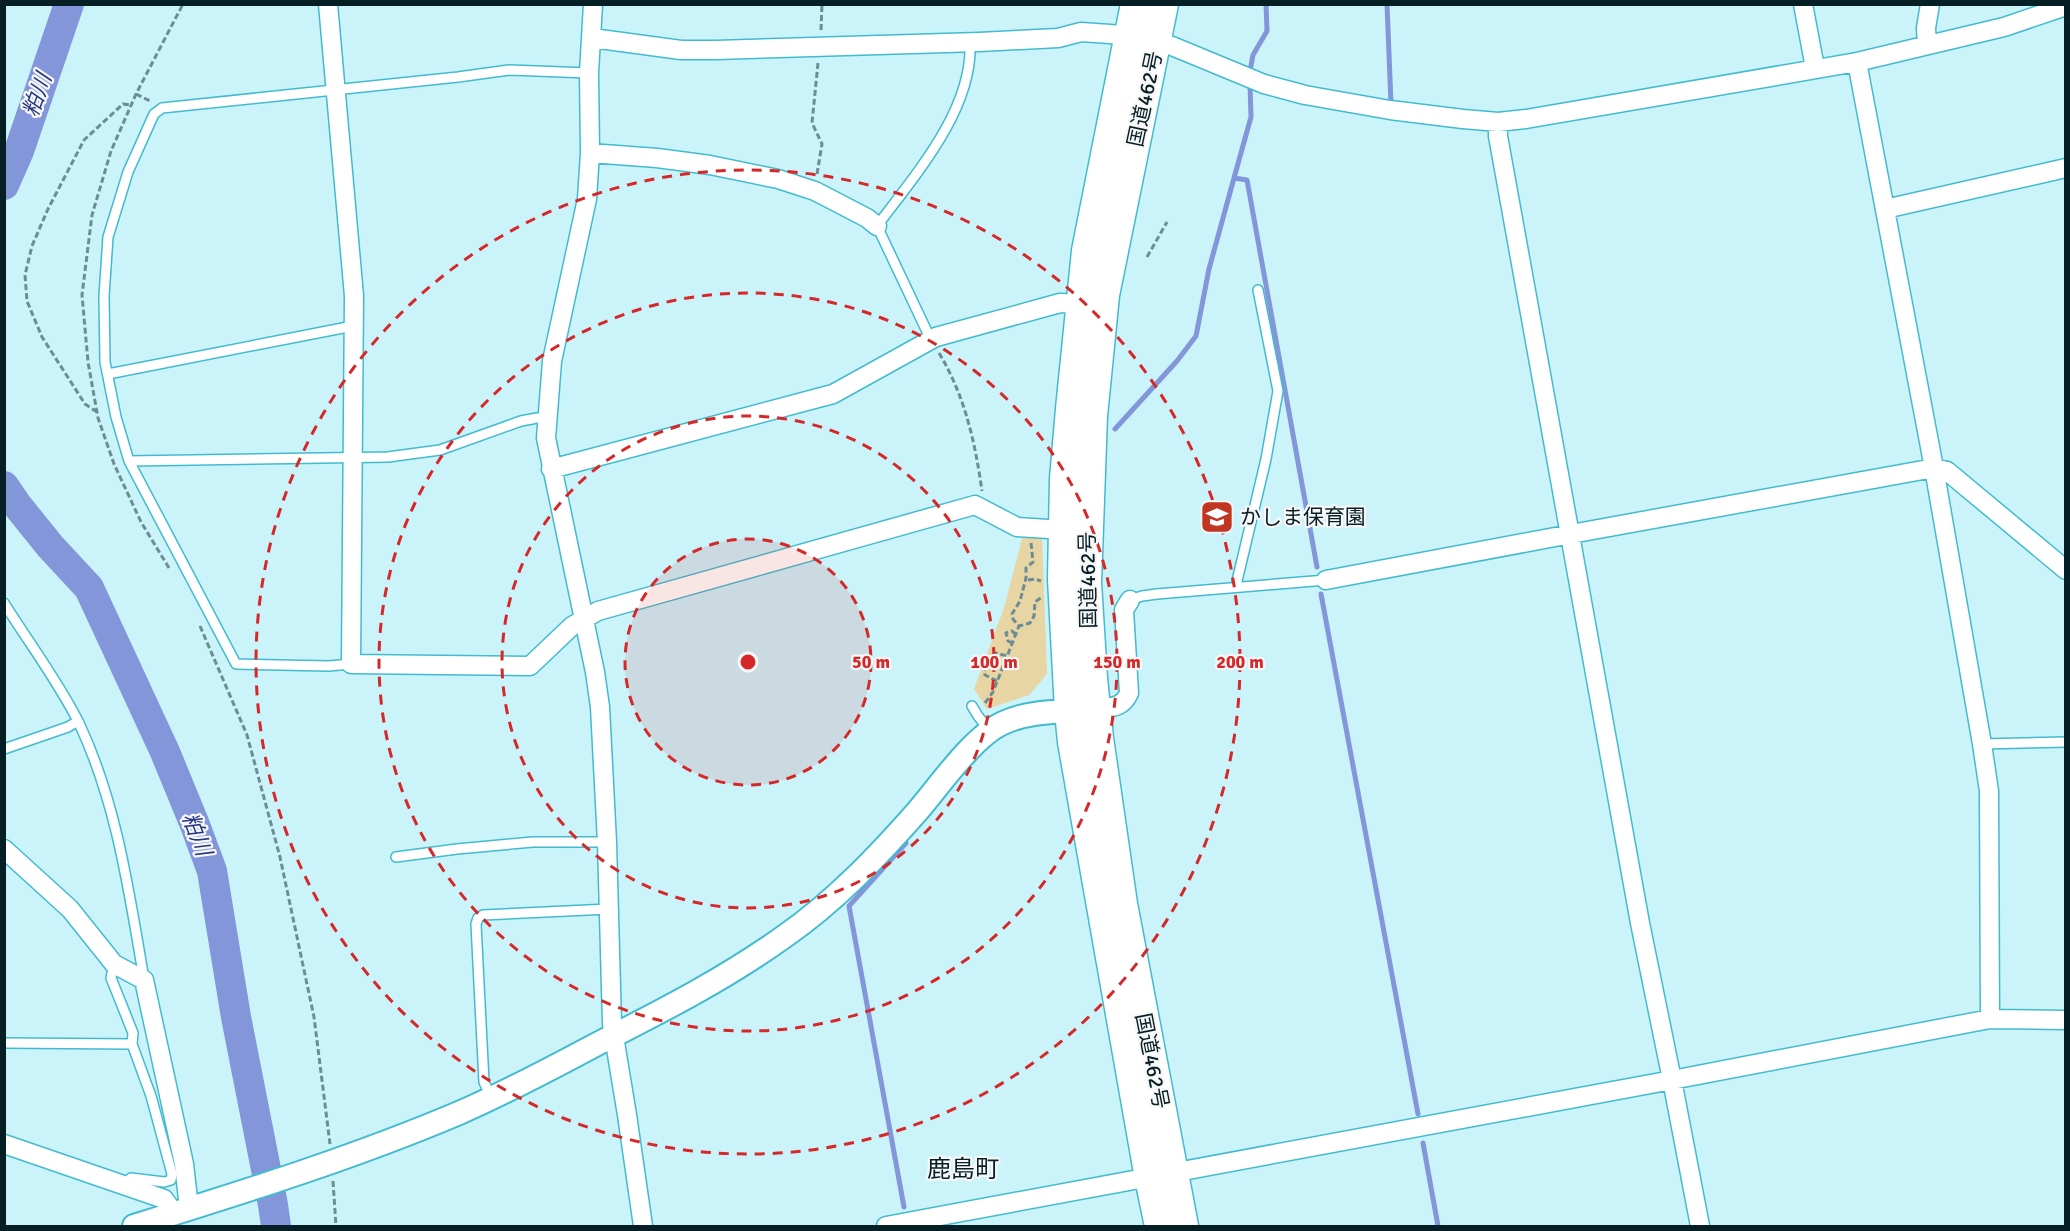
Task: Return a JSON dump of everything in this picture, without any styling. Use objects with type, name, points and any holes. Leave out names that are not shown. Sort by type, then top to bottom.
[{"type":"highway","name":"国道462号","points":[[1136,4],[1143,39],[1104,295],[1092,416],[1082,710],[1083,802],[1162,1175],[1183,1227]]},
{"type":"highway","name":"国道462号","points":[[1082,710],[1063,579],[1051,537],[1071,409],[1087,251],[1143,39],[1163,4]]},
{"type":"highway","name":"国道462号","points":[[1160,1227],[1162,1175]]},
{"type":"street","points":[[328,4],[354,296],[351,664],[530,666],[572,626],[598,611],[975,505],[1017,527],[1051,537]]},
{"type":"street","points":[[593,4],[589,74],[590,153],[586,199],[552,361],[546,438],[596,672],[607,842],[610,1003],[613,1036],[643,1227]]},
{"type":"street","points":[[1803,4],[1815,68]]},
{"type":"street","points":[[1927,45],[1926,28],[1930,4]]},
{"type":"street","points":[[592,38],[681,50],[970,43],[1058,38],[1081,32],[1143,39],[1194,54],[1279,89],[1390,110],[1498,123],[1857,62],[2027,21],[2066,6]]},
{"type":"street","points":[[1857,62],[1934,468],[1989,791],[1988,1009],[1990,1019]]},
{"type":"street","points":[[1498,123],[1498,136],[1640,923],[1700,1227]]},
{"type":"street","points":[[590,153],[710,165],[778,179],[815,191],[867,218],[877,226]]},
{"type":"street","points":[[1885,209],[2066,168]]},
{"type":"street","points":[[551,469],[833,394],[931,340],[1060,303],[1082,304]]},
{"type":"street","points":[[1326,580],[1934,468],[1947,471],[2066,570]]},
{"type":"street","points":[[134,1227],[329,1167],[491,1098],[723,977],[770,947],[816,913],[880,852],[961,759],[990,731],[1003,723],[1028,715],[1117,706],[1125,702],[1129,693],[1124,610],[1130,600]]},
{"type":"street","points":[[4,849],[70,909],[114,964],[144,980],[184,1164],[185,1210]]},
{"type":"street","points":[[886,1227],[1990,1019],[2066,1020]]},
{"type":"street","points":[[4,1144],[164,1199],[169,1206],[185,1210]]},
{"type":"lane","points":[[931,340],[877,226],[947,128],[963,87],[970,58],[970,43]]},
{"type":"lane","points":[[351,664],[329,666],[236,664],[129,461],[116,417],[105,362],[104,296],[108,237],[128,172],[154,114],[162,108],[509,70],[589,74]]},
{"type":"lane","points":[[1237,587],[1266,459],[1278,391],[1258,290]]},
{"type":"lane","points":[[108,374],[353,326]]},
{"type":"lane","points":[[129,461],[388,458],[440,450],[521,421],[548,418]]},
{"type":"lane","points":[[1130,600],[1157,594],[1326,580]]},
{"type":"lane","points":[[4,603],[56,683],[78,721],[91,750],[114,817],[144,980]]},
{"type":"lane","points":[[972,706],[990,731]]},
{"type":"lane","points":[[4,749],[68,727],[78,721]]},
{"type":"lane","points":[[1982,744],[2066,742]]},
{"type":"lane","points":[[396,857],[533,842],[607,842]]},
{"type":"lane","points":[[491,1098],[484,1082],[480,1037],[476,924],[478,918],[483,915],[609,909]]},
{"type":"lane","points":[[114,964],[111,978],[133,1033],[132,1044],[151,1096],[172,1174],[171,1180],[164,1182],[131,1178],[123,1185]]},
{"type":"lane","points":[[4,1043],[132,1044]]},
{"type":"path","points":[[815,191],[822,144],[812,123],[822,4]]},
{"type":"path","points":[[97,412],[85,404],[42,338],[27,301],[25,275],[32,246],[48,209],[84,140],[123,104],[131,105]]},
{"type":"path","points":[[1148,258],[1167,222]]},
{"type":"path","points":[[931,340],[945,364],[966,411],[978,459],[983,495],[981,508]]},
{"type":"path","points":[[984,705],[993,692],[1016,634],[1018,626],[1012,614],[1020,601],[1026,568],[1033,562],[1031,542],[1051,537]]},
{"type":"path","points":[[1028,580],[1046,582]]},
{"type":"path","points":[[1018,626],[1030,623],[1034,616],[1035,602],[1046,596]]},
{"type":"path","points":[[1012,643],[1008,641],[1006,633],[1012,631],[1016,634]]},
{"type":"path","points":[[997,681],[985,675],[984,672],[989,657],[996,653],[1007,656]]},
{"type":"path","points":[[329,1167],[336,1227]]},
{"type":"shaded area","points":[[1023,535],[1042,539],[1047,674],[1029,695],[987,709],[974,689],[1004,608]]},
{"type":"waterway","name":"粕川","points":[[4,185],[19,151],[69,4]]},
{"type":"waterway","points":[[1250,71],[1253,55],[1267,31],[1266,4]]},
{"type":"waterway","points":[[1387,4],[1391,104],[1395,104]]},
{"type":"waterway","points":[[1250,85],[1251,117],[1234,178],[1247,180],[1317,567]]},
{"type":"waterway","points":[[1115,429],[1177,361],[1196,336],[1209,269],[1234,178]]},
{"type":"waterway","name":"粕川","points":[[4,486],[50,546],[89,588],[165,752],[212,871],[236,1017],[276,1226]]},
{"type":"waterway","points":[[1321,594],[1418,1114]]},
{"type":"waterway","points":[[904,1207],[849,906],[906,843]]},
{"type":"waterway","points":[[1423,1143],[1438,1226]]},
{"type":"place","name":"かしま保育園","points":[[1217,517]]},
{"type":"district","name":"鹿島町","points":[[963,1169]]}]
